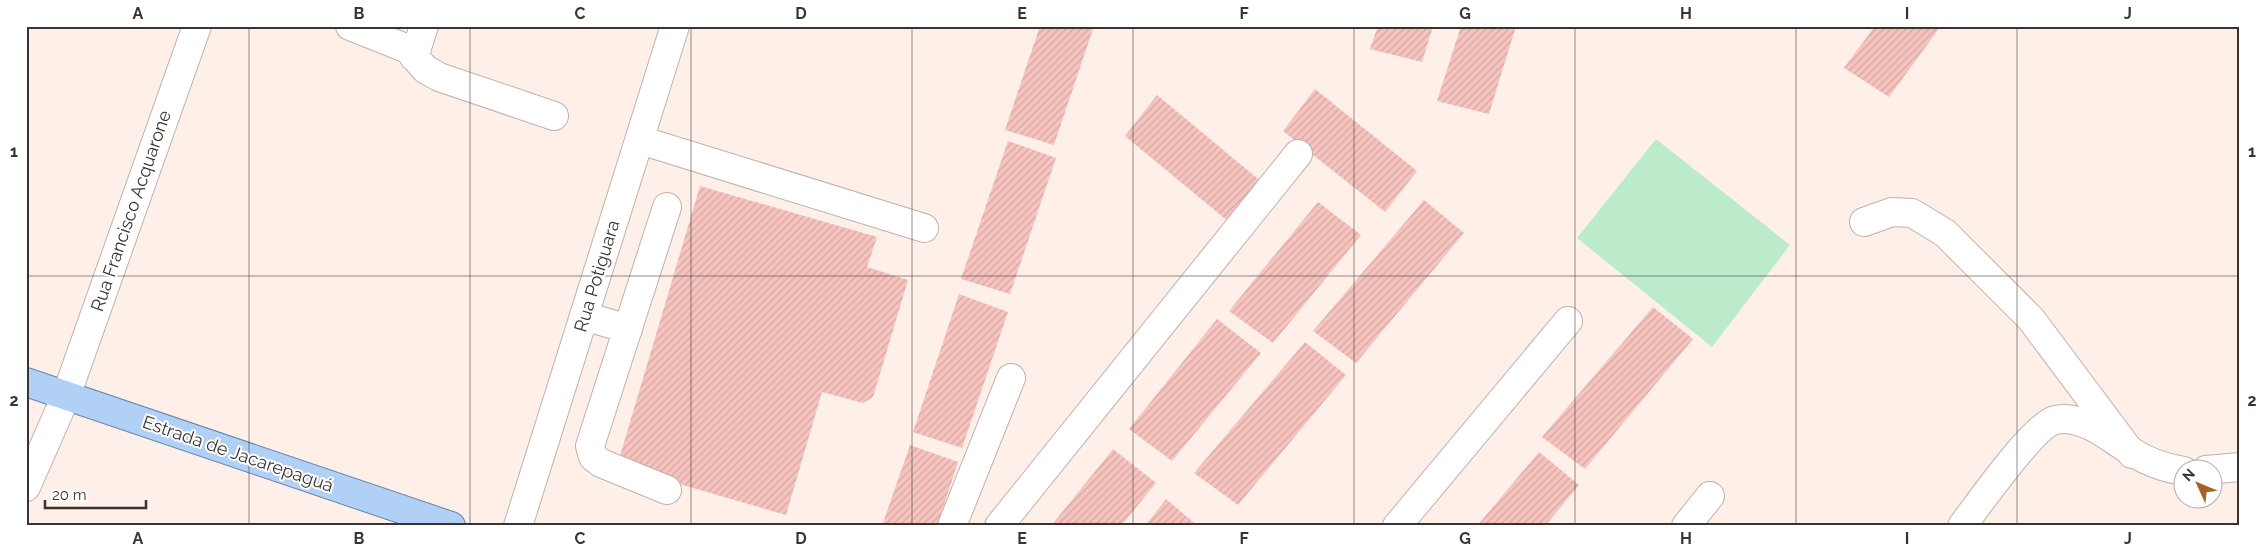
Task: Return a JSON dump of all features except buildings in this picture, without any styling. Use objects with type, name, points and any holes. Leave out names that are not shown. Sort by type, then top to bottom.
[{"type":"main road","name":"Estrada de Jacarepaguá","points":[[26,382],[451,526]]},
{"type":"street","name":"Rua Francisco Acquarone","points":[[26,487],[66,396],[197,26]]},
{"type":"street","points":[[350,26],[408,49],[425,69],[439,77],[554,116]]},
{"type":"street","points":[[414,57],[424,26]]},
{"type":"street","name":"Rua Potiguara","points":[[518,526],[675,26]]},
{"type":"street","points":[[640,140],[924,228]]},
{"type":"street","points":[[999,526],[1298,154]]},
{"type":"street","points":[[667,490],[601,463],[593,458],[590,446],[668,207]]},
{"type":"street","points":[[1864,222],[1892,212],[1912,213],[1945,233],[2031,319],[2132,454]]},
{"type":"street","points":[[584,316],[628,329]]},
{"type":"street","points":[[1396,526],[1568,321]]},
{"type":"street","points":[[952,526],[1011,378]]},
{"type":"street","points":[[1962,526],[2017,454],[2040,430],[2054,420],[2077,420],[2100,431],[2132,454],[2162,467],[2174,469]]},
{"type":"street","points":[[2224,468],[2240,467]]},
{"type":"street","points":[[1686,526],[1710,496]]},
{"type":"green space","points":[[1656,139],[1790,245],[1712,347],[1577,238]]}]
